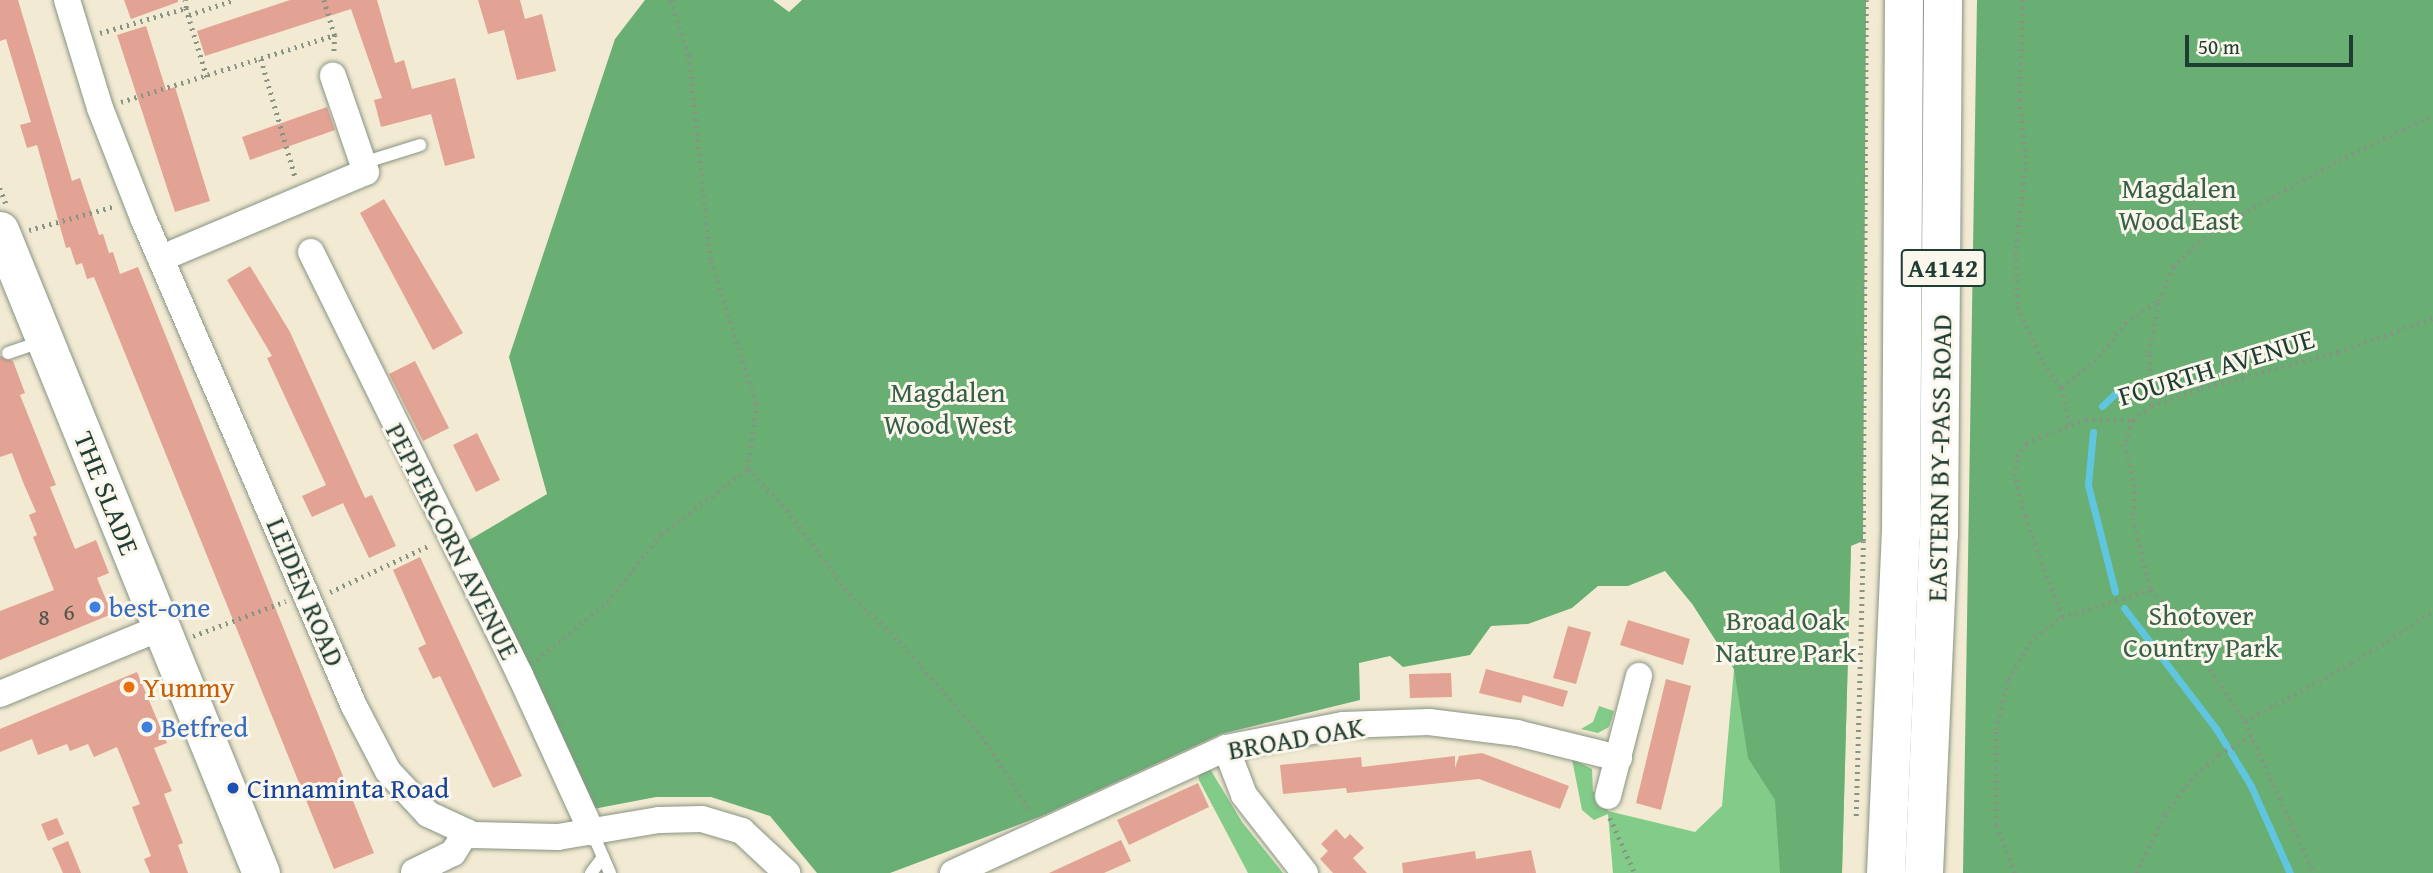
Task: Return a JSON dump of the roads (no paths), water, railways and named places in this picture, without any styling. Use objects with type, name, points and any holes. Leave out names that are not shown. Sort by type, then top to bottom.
[{"type":"highway","name":"EASTERN BY-PASS ROAD","points":[[1886,873],[1901,535],[1904,0]]},
{"type":"highway","name":"EASTERN BY-PASS ROAD","points":[[1924,873],[1939,521],[1943,0]]},
{"type":"main road","name":"THE SLADE","points":[[9,232],[45,339],[174,633],[261,873]]},
{"type":"street","name":"LEIDEN ROAD","points":[[67,0],[100,108],[137,199],[354,706],[388,771],[428,814],[466,832],[517,837],[592,832],[659,820],[702,819],[743,831],[787,873]]},
{"type":"street","points":[[162,258],[366,172],[333,76]]},
{"type":"street","name":"PEPPERCORN AVENUE","points":[[311,252],[520,675],[592,832]]},
{"type":"street","points":[[0,694],[174,633]]},
{"type":"street","points":[[1608,796],[1639,676]]},
{"type":"street","name":"BROAD OAK","points":[[953,873],[1226,748],[1343,725],[1429,722],[1517,733],[1619,758]]},
{"type":"street","points":[[1226,748],[1244,795],[1306,873]]},
{"type":"street","points":[[410,865],[453,853],[466,832]]},
{"type":"lane","points":[[363,163],[420,145]]},
{"type":"lane","points":[[8,353],[45,339]]},
{"type":"lane","points":[[592,832],[610,873]]},
{"type":"lane","points":[[591,873],[603,857]]},
{"type":"waterway","points":[[2102,406],[2121,388]]},
{"type":"waterway","points":[[2093,432],[2088,485],[2115,592]]},
{"type":"waterway","points":[[2124,608],[2217,730],[2251,786],[2290,873]]},
{"type":"place","name":"best-one","points":[[95,607]]},
{"type":"place","name":"Yummy","points":[[129,687]]},
{"type":"place","name":"Betfred","points":[[147,727]]},
{"type":"place","name":"Cinnaminta Road","points":[[233,788]]},
{"type":"park label","name":"Magdalen Wood East","points":[[2179,204]]},
{"type":"park label","name":"Magdalen Wood West","points":[[948,408]]},
{"type":"park label","name":"Shotover Country Park","points":[[2201,631]]},
{"type":"park label","name":"Broad Oak Nature Park","points":[[1786,636]]}]
